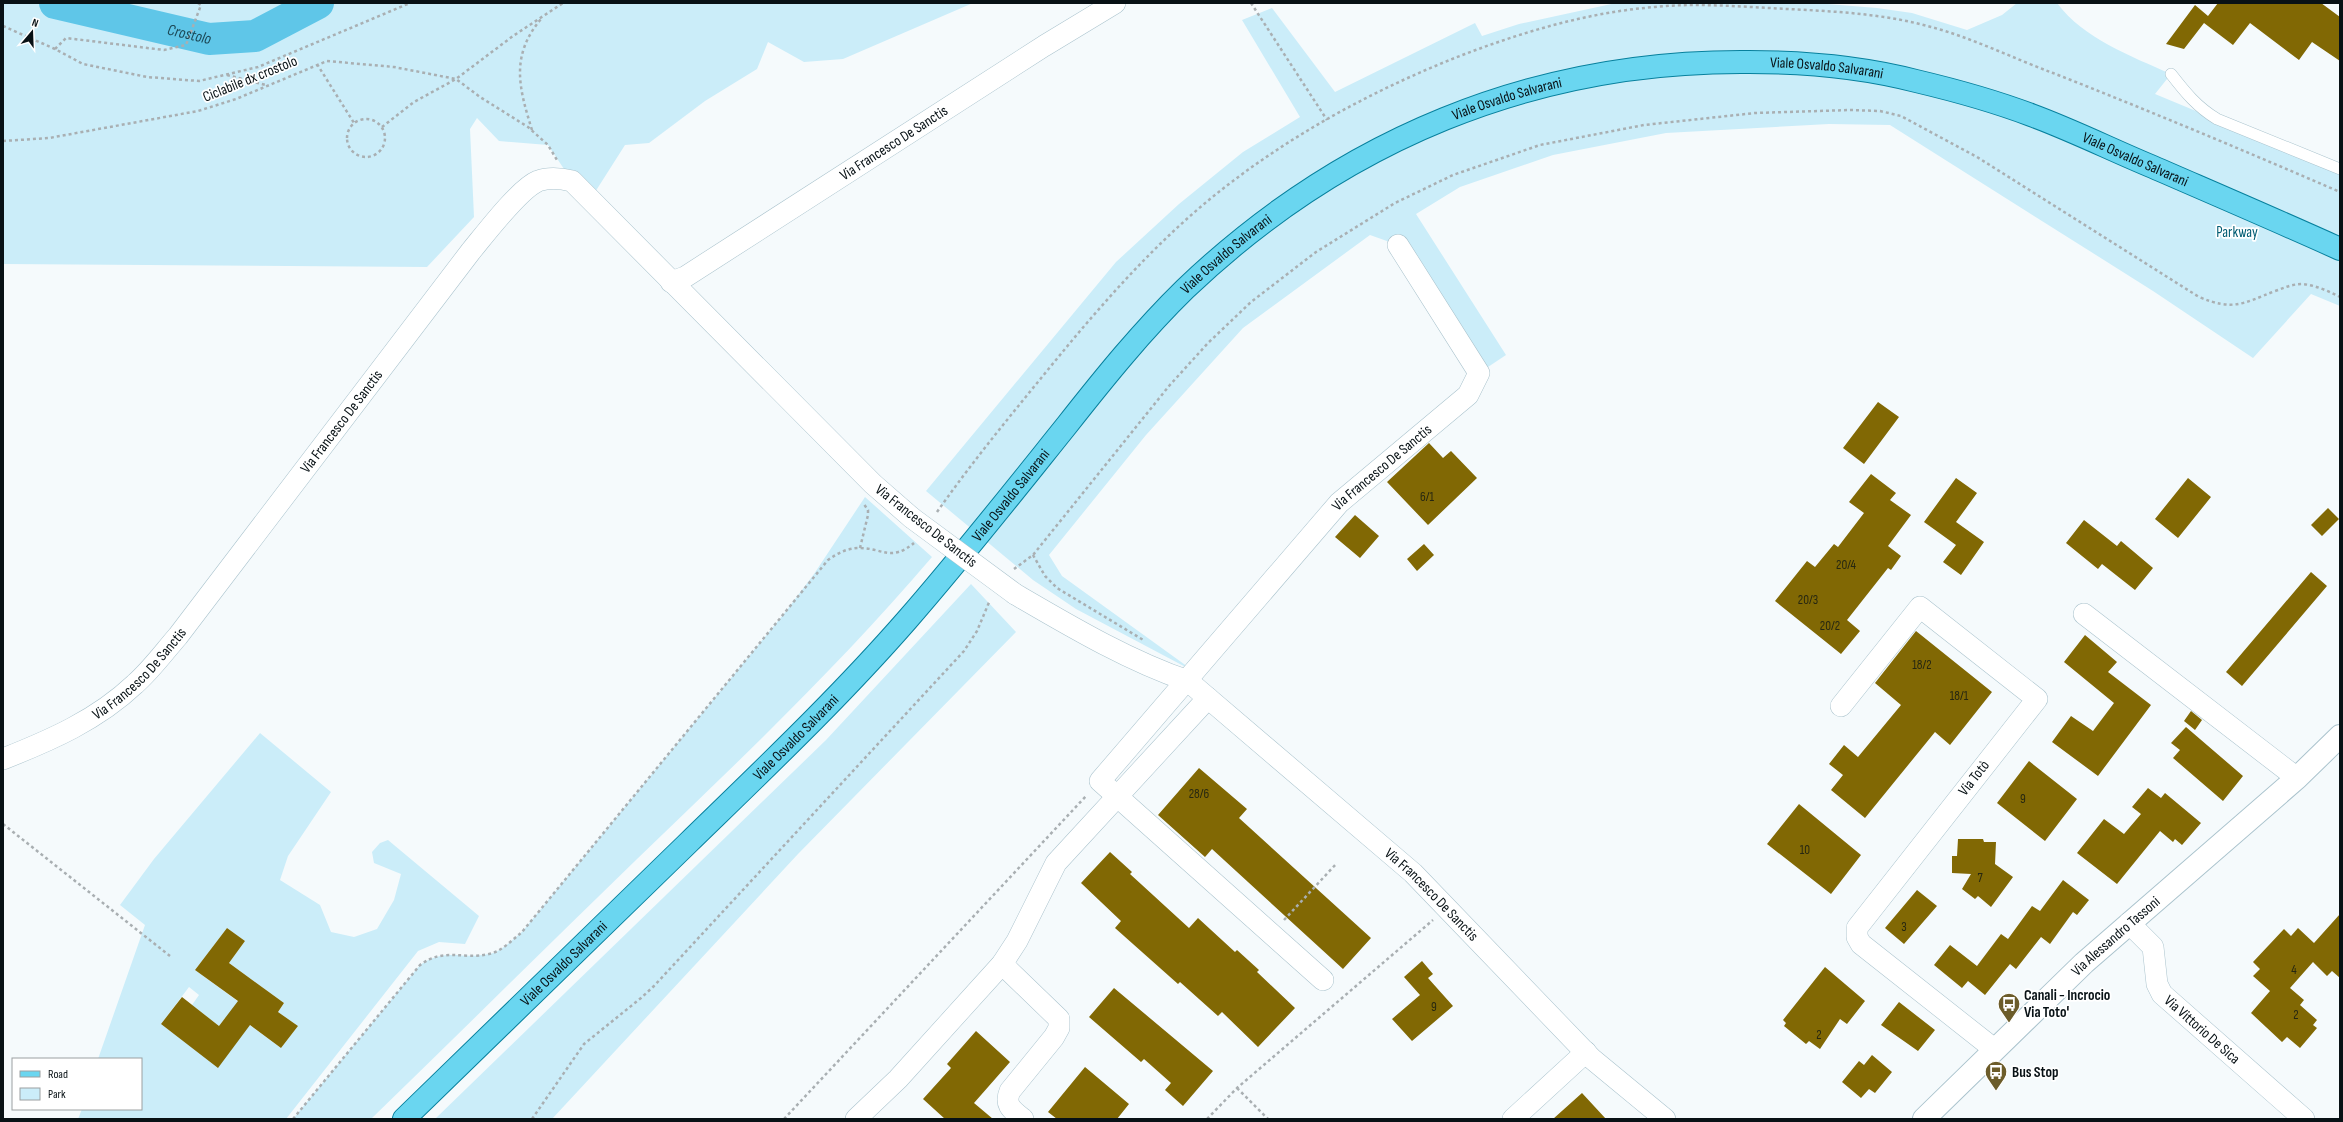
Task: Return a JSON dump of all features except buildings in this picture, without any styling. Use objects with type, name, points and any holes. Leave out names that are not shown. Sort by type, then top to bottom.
[{"type":"main road","name":"Viale Osvaldo Salvarani","points":[[404,1119],[849,683],[944,578],[1108,373],[1181,293],[1219,258],[1286,205],[1330,176],[1377,149],[1421,129],[1466,110],[1506,97],[1628,69],[1678,63],[1723,62],[1778,62],[1838,67],[1914,80],[2031,115],[2340,248]]},
{"type":"street","name":"Via Francesco De Sanctis","points":[[671,282],[685,277],[1044,46],[1115,3]]},
{"type":"street","name":"Via Francesco De Sanctis","points":[[3,759],[55,738],[86,722],[112,704],[136,684],[178,636],[472,250],[522,193],[538,181],[557,178],[572,181],[873,484],[912,518],[1015,594],[1080,632],[1169,675],[1188,681],[1413,873],[1586,1052],[1665,1119]]},
{"type":"street","name":"Via Francesco De Sanctis","points":[[1188,681],[1339,503],[1468,395],[1480,373],[1398,245]]},
{"type":"street","name":"Via Totò","points":[[1841,706],[1920,607],[2037,699],[1858,928],[1857,937],[1861,944],[1994,1050]]},
{"type":"street","points":[[2084,614],[2296,778]]},
{"type":"street","points":[[1188,681],[1100,781],[1323,980]]},
{"type":"street","points":[[856,1119],[898,1079],[1002,964],[1017,941],[1056,863],[1208,698]]},
{"type":"street","name":"Via Alessandro Tassoni","points":[[1924,1119],[1994,1050],[2129,923],[2296,778],[2340,736]]},
{"type":"street","name":"Via Vittorio De Sica","points":[[2129,923],[2153,947],[2157,984],[2162,994],[2304,1119]]},
{"type":"street","points":[[1002,964],[1059,1019],[1059,1028],[1054,1037],[1010,1091],[1007,1098],[1009,1107],[1023,1119]]},
{"type":"street","points":[[1513,1119],[1586,1052]]},
{"type":"lane","points":[[2171,74],[2189,97],[2201,109],[2217,119],[2340,169]]},
{"type":"path","points":[[55,49],[66,38],[164,50],[186,45],[201,5],[198,3]]},
{"type":"path","points":[[3,26],[55,49],[83,64],[147,77],[198,80],[258,67],[410,3]]},
{"type":"path","points":[[382,127],[414,102],[456,79],[506,40],[563,3]]},
{"type":"path","points":[[1251,3],[1327,120]]},
{"type":"path","points":[[932,518],[1012,414],[1137,266],[1210,199],[1261,161],[1327,120],[1409,76],[1487,46],[1570,21],[1624,10],[1695,4],[1865,14],[1933,27],[2127,102],[2340,192]]},
{"type":"path","points":[[532,131],[520,84],[520,64],[523,46],[530,32],[543,16]]},
{"type":"path","name":"Ciclabile dx crostolo","points":[[3,141],[49,138],[198,111],[236,99],[327,61],[394,67],[456,79],[532,131],[548,145],[572,181]]},
{"type":"path","points":[[317,64],[354,123]]},
{"type":"path","points":[[225,74],[267,85]]},
{"type":"path","points":[[1010,574],[1033,555],[1159,398],[1208,343],[1251,302],[1316,252],[1395,203],[1453,175],[1540,145],[1593,133],[1644,125],[1755,113],[1850,110],[1880,111],[1900,116],[1977,157],[2199,297],[2215,304],[2231,306],[2291,285],[2303,284],[2340,296]]},
{"type":"path","points":[[365,119],[377,122],[382,127],[385,139],[383,145],[375,154],[363,156],[357,154],[348,146],[347,133],[354,123],[365,119]]},
{"type":"path","points":[[858,498],[868,510],[860,548]]},
{"type":"path","points":[[293,1119],[420,965],[431,957],[444,954],[490,954],[501,949],[522,932],[814,574],[828,560],[841,551],[860,548],[891,553],[902,552],[916,541]]},
{"type":"path","points":[[1033,555],[1045,576],[1057,588],[1149,644]]},
{"type":"path","points":[[532,1119],[584,1044],[654,986],[964,651],[977,630],[992,596]]},
{"type":"path","points":[[784,1119],[1100,781]]},
{"type":"path","points":[[3,824],[170,956]]},
{"type":"path","points":[[1271,934],[1337,863]]},
{"type":"path","points":[[1207,1119],[1237,1088],[1446,908]]},
{"type":"path","points":[[1237,1088],[1268,1119]]},
{"type":"green space","points":[[3,3],[973,3],[843,59],[804,62],[768,42],[757,69],[705,101],[649,143],[625,145],[590,200],[572,181],[548,145],[499,141],[477,118],[470,129],[474,217],[427,267],[3,264]]},
{"type":"green space","name":"Parkway","points":[[1616,3],[1815,3],[1877,8],[1912,13],[1967,30],[2002,15],[2017,3],[2057,3],[2068,16],[2094,37],[2124,53],[2171,74],[2155,94],[2340,171],[2340,306],[2311,294],[2253,358],[2153,291],[1890,125],[1829,124],[1666,133],[1553,155],[1460,187],[1416,214],[1506,355],[1479,373],[1398,245],[1370,235],[1243,328],[1146,435],[1049,555],[1062,576],[1195,672],[1076,609],[1033,580],[926,491],[1116,262],[1179,204],[1243,152],[1300,117],[1242,20],[1272,8],[1335,92],[1475,23],[1482,36],[1519,24]]},
{"type":"green space","points":[[865,497],[932,557],[897,597],[825,674],[750,750],[371,1119],[293,1119],[420,965],[429,960],[446,955],[470,956],[493,953],[498,951],[522,932],[787,610],[814,574]]},
{"type":"green space","points":[[971,584],[1016,632],[798,854],[552,1119],[435,1119],[826,740]]},
{"type":"green space","points":[[260,733],[331,792],[288,856],[280,880],[320,905],[331,932],[354,937],[377,929],[394,900],[401,874],[374,863],[372,852],[380,843],[388,840],[479,916],[465,944],[439,942],[418,951],[286,1119],[78,1119],[82,1110],[142,1110],[142,1058],[98,1058],[145,925],[120,905],[154,859]],"holes":[[[227,928],[245,941],[229,963],[284,1003],[278,1012],[298,1026],[281,1048],[244,1021],[251,1011],[195,970]],[[189,987],[199,995],[192,1005],[219,1026],[225,1018],[244,1032],[218,1067],[161,1024]]]},
{"type":"waterway","name":"Crostolo","points":[[55,3],[209,39],[255,36],[318,3]]},
{"type":"place","name":"Canali - Incrocio Via Toto'","points":[[2009,1024]]},
{"type":"place","name":"Bus Stop","points":[[1996,1092]]}]
